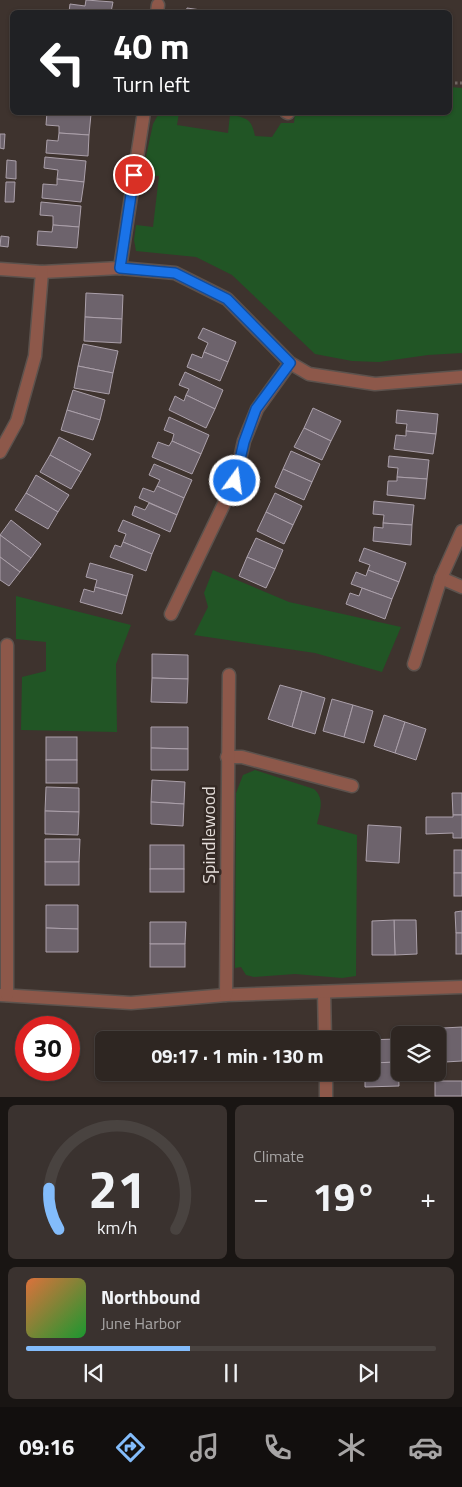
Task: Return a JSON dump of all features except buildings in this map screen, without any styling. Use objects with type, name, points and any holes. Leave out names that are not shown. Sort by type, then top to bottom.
[{"type":"street","points":[[120,268],[144,115]]},
{"type":"street","points":[[0,269],[42,272],[120,268],[175,273],[227,299],[290,363],[309,374],[375,384],[462,377]]},
{"type":"street","points":[[0,452],[17,420],[35,356],[42,272]]},
{"type":"street","points":[[171,614],[235,481],[244,442],[256,409],[290,363]]},
{"type":"street","points":[[414,664],[442,578],[462,531]]},
{"type":"street","points":[[442,578],[462,587]]},
{"type":"street","points":[[7,645],[4,995],[131,1003],[226,995],[462,986]]},
{"type":"street","name":"Spindlewood","points":[[226,995],[229,675]]},
{"type":"street","points":[[227,757],[242,757],[352,786]]},
{"type":"street","points":[[324,992],[325,1031]]},
{"type":"street","points":[[326,1081],[326,1097]]},
{"type":"green space","points":[[452,87],[462,88],[462,353],[428,355],[379,362],[352,361],[315,354],[232,275],[196,257],[136,251],[134,240],[136,225],[153,227],[159,176],[142,175],[153,124],[158,115],[179,115],[177,125],[228,133],[230,115],[234,115],[248,120],[255,136],[272,137],[281,123],[294,123],[295,115],[452,115]]},
{"type":"green space","points":[[213,570],[289,602],[401,627],[382,672],[315,653],[194,635],[208,607],[204,593]]},
{"type":"green space","points":[[16,596],[131,625],[116,664],[117,732],[21,730],[22,677],[46,671],[46,642],[16,639]]},
{"type":"green space","points":[[255,770],[314,789],[321,801],[317,824],[357,835],[356,976],[342,978],[295,974],[254,977],[246,975],[241,967],[235,968],[236,793],[243,775]]},
{"type":"route","points":[[134,175],[120,268],[175,273],[227,299],[290,363],[256,409],[244,442],[235,481]]}]
